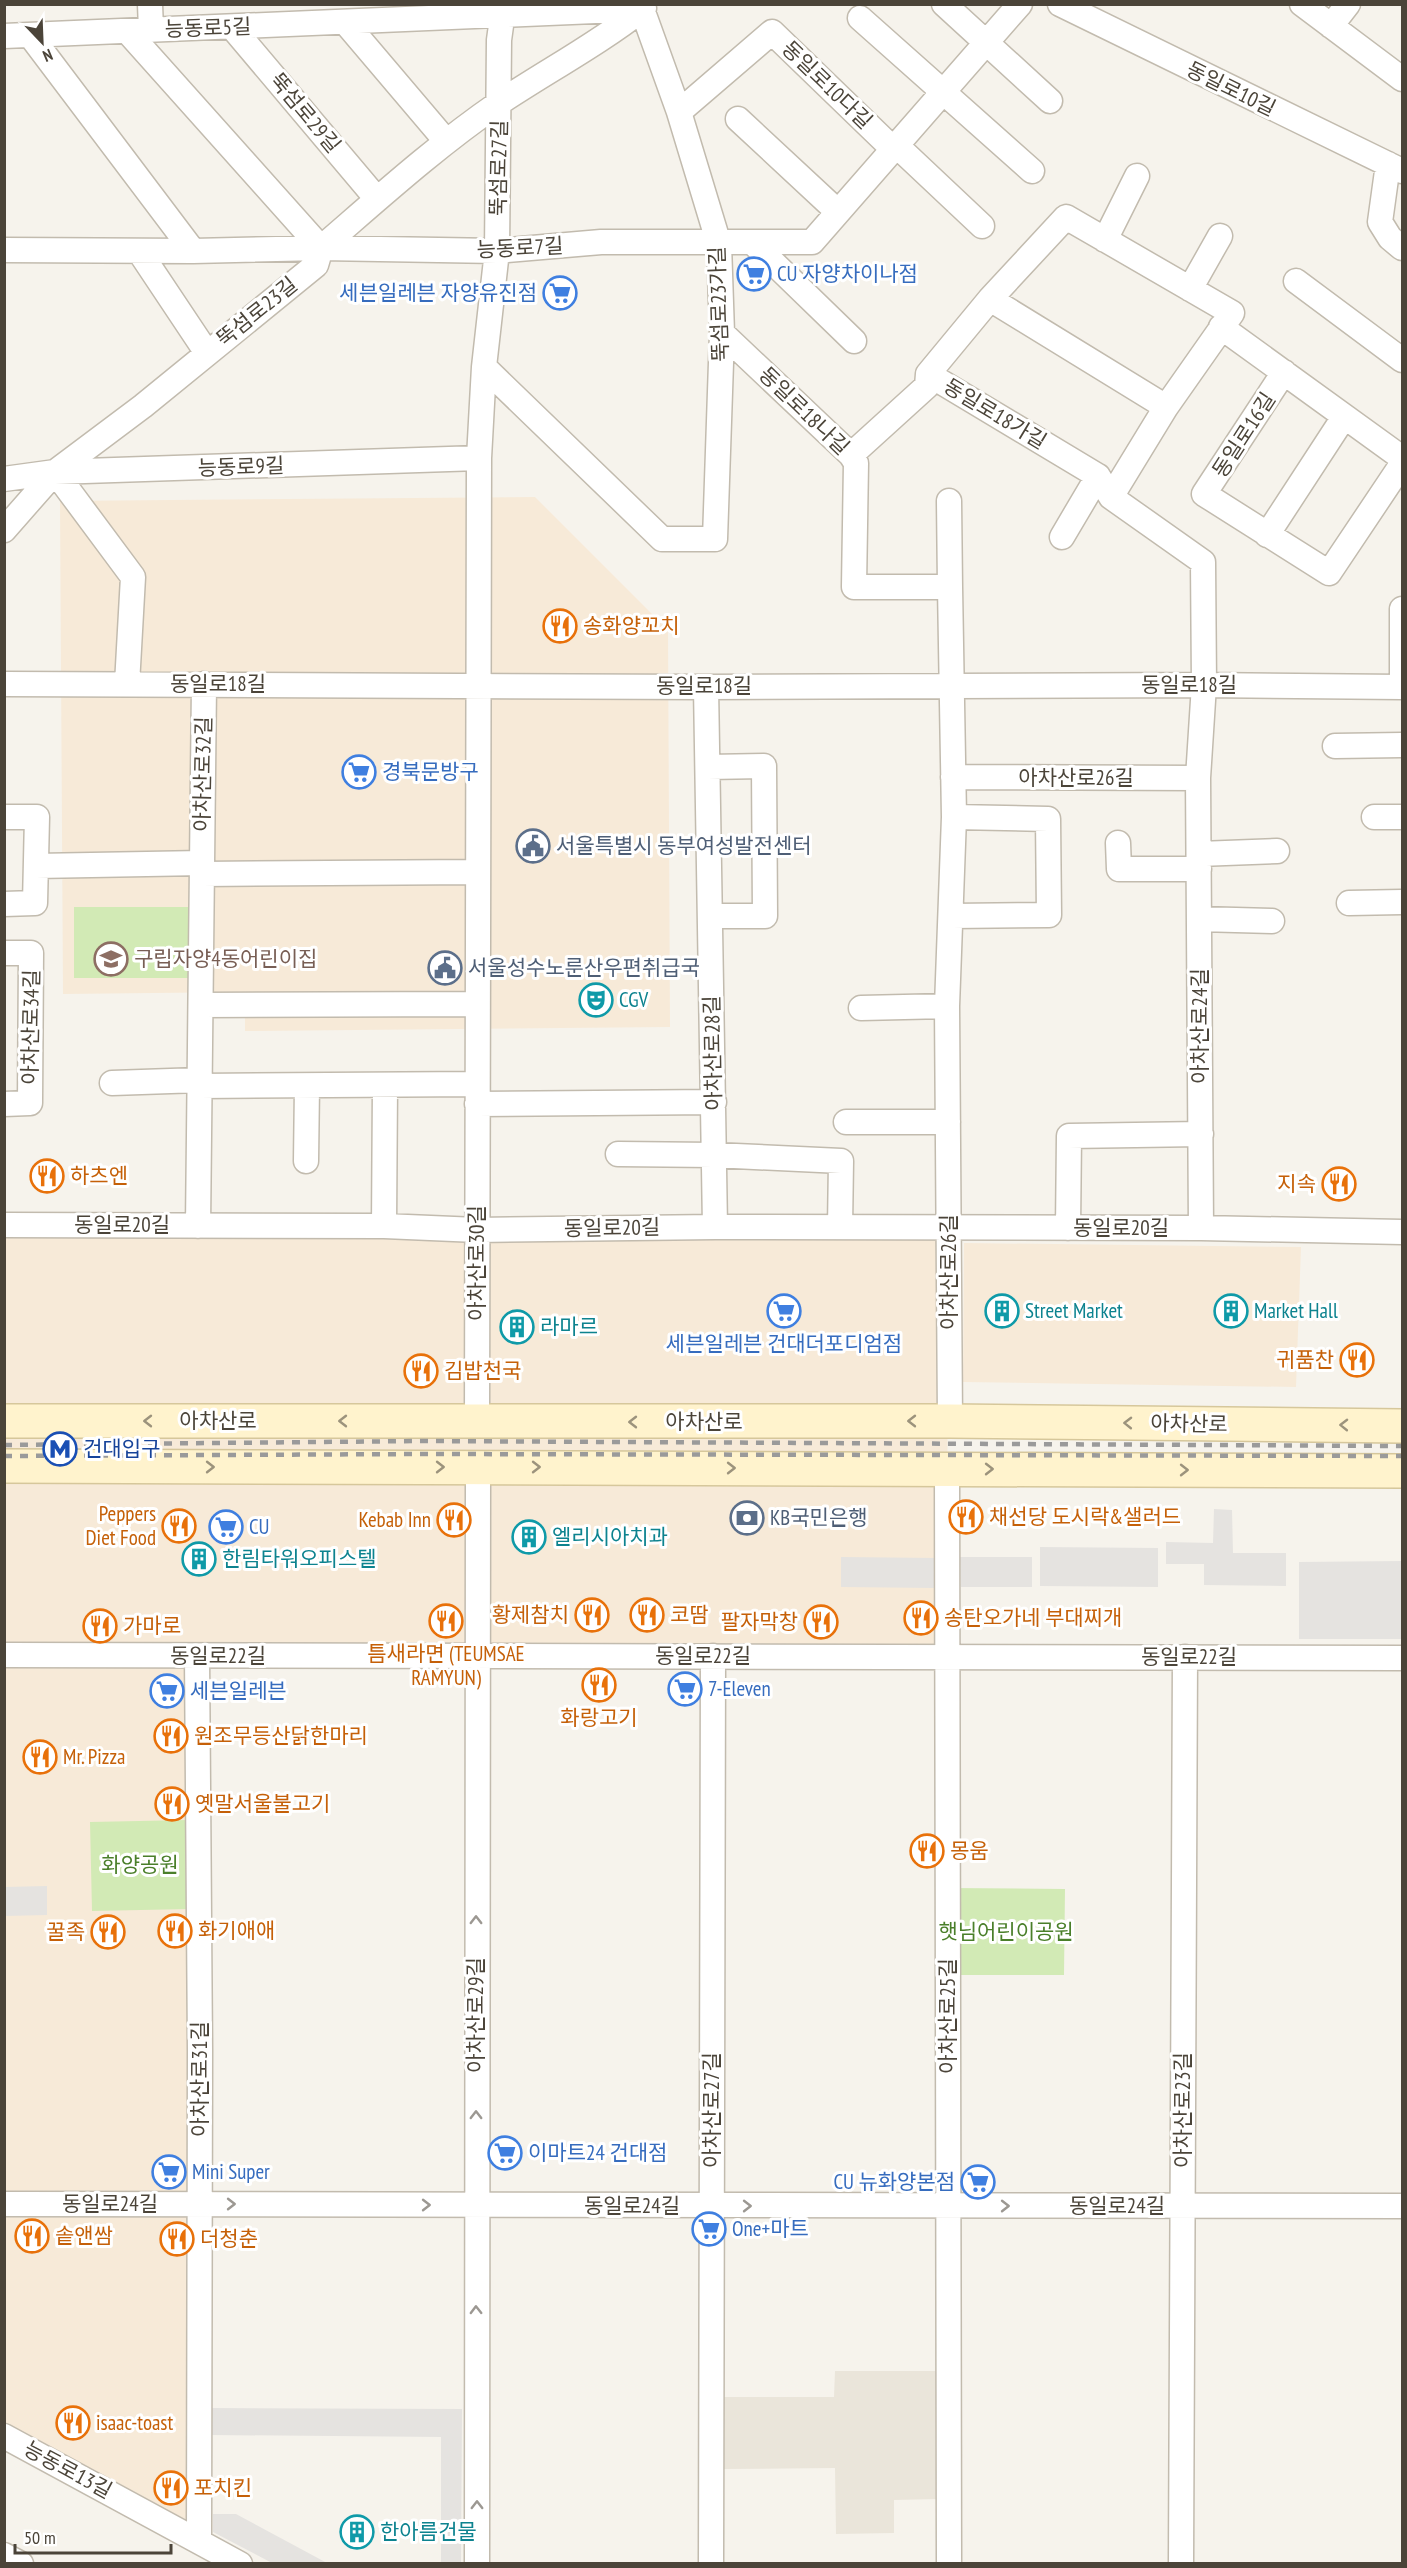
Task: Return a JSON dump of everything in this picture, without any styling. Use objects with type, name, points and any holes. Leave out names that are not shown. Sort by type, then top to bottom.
[{"type":"main road","name":"아차산로","points":[[4,1421],[395,1445],[478,1467],[1402,1471]]},
{"type":"main road","name":"아차산로","points":[[4,1467],[395,1445],[477,1421],[950,1421],[1402,1426]]},
{"type":"main road","points":[[4,1443],[395,1445]]},
{"type":"street","points":[[150,4],[151,30]]},
{"type":"street","points":[[390,4],[411,20]]},
{"type":"street","points":[[944,4],[1050,101]]},
{"type":"street","points":[[719,244],[812,242],[1020,4]]},
{"type":"street","name":"동일로10길","points":[[1060,4],[1395,167]]},
{"type":"street","points":[[1302,4],[1402,79]]},
{"type":"street","points":[[1331,26],[1348,4]]},
{"type":"street","name":"능동로5길","points":[[4,36],[151,30],[227,19],[345,22],[411,20],[503,10],[646,7]]},
{"type":"street","name":"뚝섬로23길","points":[[4,530],[55,472],[143,406],[316,265],[321,248],[446,141],[500,103],[610,34],[646,7]]},
{"type":"street","name":"뚝섬로23가길","points":[[484,367],[662,540],[715,539],[722,333],[719,244],[646,7]]},
{"type":"street","name":"뚝섬로27길","points":[[478,684],[479,458],[484,367],[497,251],[499,40],[503,10]]},
{"type":"street","points":[[860,18],[1032,171]]},
{"type":"street","name":"뚝섬로29길","points":[[227,19],[377,199]]},
{"type":"street","points":[[345,22],[446,141]]},
{"type":"street","points":[[127,31],[321,248]]},
{"type":"street","name":"동일로10다길","points":[[679,112],[772,32],[982,226]]},
{"type":"street","points":[[30,35],[193,251]]},
{"type":"street","points":[[738,119],[838,212]]},
{"type":"street","points":[[1395,167],[1380,222],[1390,238],[1402,248]]},
{"type":"street","points":[[1106,240],[1137,176]]},
{"type":"street","points":[[928,374],[990,299],[1066,217],[1232,313],[1166,407],[1111,497]]},
{"type":"street","points":[[1190,289],[1220,236]]},
{"type":"street","name":"능동로7길","points":[[4,250],[193,251],[321,248],[497,251],[601,242],[719,244]]},
{"type":"street","points":[[753,243],[854,341]]},
{"type":"street","points":[[139,251],[207,353]]},
{"type":"street","points":[[1296,281],[1402,360]]},
{"type":"street","points":[[990,299],[1166,407]]},
{"type":"street","name":"동일로16길","points":[[1221,327],[1402,458]]},
{"type":"street","name":"동일로18나길","points":[[722,333],[851,455],[856,464],[854,587],[950,586]]},
{"type":"street","name":"동일로16길","points":[[1284,372],[1204,494],[1329,573],[1402,464]]},
{"type":"street","name":"동일로18가길","points":[[851,455],[927,386],[928,374],[1098,476],[1111,497],[1203,562],[1203,685]]},
{"type":"street","points":[[1267,535],[1344,417]]},
{"type":"street","name":"능동로9길","points":[[4,479],[55,472],[479,458]]},
{"type":"street","points":[[55,472],[133,577],[126,684]]},
{"type":"street","points":[[1062,537],[1098,476]]},
{"type":"street","points":[[949,501],[951,684]]},
{"type":"street","points":[[1402,609],[1402,687]]},
{"type":"street","name":"동일로18길","points":[[4,684],[478,684],[706,687],[951,684],[1402,687]]},
{"type":"street","name":"아차산로32길","points":[[198,1226],[204,684]]},
{"type":"street","name":"아차산로30길","points":[[477,1421],[478,684]]},
{"type":"street","name":"아차산로26길","points":[[950,1421],[947,1006],[954,817],[951,684]]},
{"type":"street","name":"아차산로24길","points":[[1201,1228],[1198,778],[1203,685]]},
{"type":"street","name":"아차산로28길","points":[[706,687],[715,1227]]},
{"type":"street","points":[[1335,746],[1402,745]]},
{"type":"street","points":[[708,766],[764,766],[765,916],[711,916]]},
{"type":"street","name":"아차산로26길","points":[[953,777],[1198,778]]},
{"type":"street","points":[[4,817],[37,817],[34,903],[4,903]]},
{"type":"street","name":"아차산로26길","points":[[952,916],[1049,915],[1048,819],[954,817]]},
{"type":"street","points":[[1374,817],[1402,817]]},
{"type":"street","points":[[1118,843],[1119,868],[1199,862],[1277,851]]},
{"type":"street","points":[[36,866],[477,872]]},
{"type":"street","points":[[1349,903],[1402,902]]},
{"type":"street","points":[[1199,919],[1272,921]]},
{"type":"street","name":"아차산로34길","points":[[4,953],[32,953],[30,1103],[4,1104]]},
{"type":"street","points":[[201,1005],[477,1004]]},
{"type":"street","points":[[861,1008],[947,1006]]},
{"type":"street","points":[[112,1083],[385,1086],[477,1094],[714,1102]]},
{"type":"street","points":[[306,1161],[307,1086]]},
{"type":"street","points":[[384,1226],[385,1086]]},
{"type":"street","points":[[846,1122],[948,1122]]},
{"type":"street","points":[[1068,1227],[1070,1136],[1201,1134]]},
{"type":"street","points":[[618,1154],[714,1155],[841,1161],[840,1227]]},
{"type":"street","name":"동일로20길","points":[[4,1225],[384,1226],[477,1230],[1068,1227],[1402,1232]]},
{"type":"street","name":"아차산로29길","points":[[477,2564],[478,1467]]},
{"type":"street","name":"아차산로25길","points":[[947,1469],[949,2564]]},
{"type":"street","name":"동일로22길","points":[[4,1655],[1402,1658]]},
{"type":"street","name":"아차산로31길","points":[[196,1656],[200,2052],[199,2539]]},
{"type":"street","name":"아차산로27길","points":[[711,2564],[713,1656]]},
{"type":"street","name":"아차산로23길","points":[[1181,2564],[1185,1657]]},
{"type":"street","name":"동일로24길","points":[[4,2204],[1402,2206]]},
{"type":"street","name":"능동로13길","points":[[4,2436],[199,2539],[230,2561]]},
{"type":"street","points":[[4,2555],[21,2564]]},
{"type":"shaded area","points":[[535,497],[668,630],[670,1027],[245,1031],[245,992],[63,994],[60,501]]},
{"type":"shaded area","points":[[948,1227],[947,1657],[190,1653],[199,2539],[5,2432],[4,1233]]},
{"type":"shaded area","points":[[964,1243],[1301,1247],[1296,1387],[963,1382]]},
{"type":"shaded area","points":[[1214,1509],[1232,1510],[1233,1553],[1286,1553],[1286,1586],[1204,1585],[1204,1564],[1166,1564],[1166,1542],[1213,1543]]},
{"type":"shaded area","points":[[1040,1547],[1158,1548],[1158,1587],[1040,1586]]},
{"type":"shaded area","points":[[841,1557],[936,1558],[936,1588],[841,1587]]},
{"type":"shaded area","points":[[960,1557],[1032,1557],[1032,1587],[961,1587]]},
{"type":"shaded area","points":[[1402,1561],[1402,1639],[1299,1639],[1299,1562]]},
{"type":"shaded area","points":[[47,1886],[47,1915],[5,1916],[5,1887]]},
{"type":"shaded area","points":[[835,2371],[938,2371],[938,2499],[894,2500],[894,2533],[836,2534],[835,2468],[723,2469],[723,2397],[834,2397]]},
{"type":"shaded area","points":[[212,2408],[462,2409],[461,2563],[441,2563],[441,2437],[211,2435]]},
{"type":"shaded area","points":[[213,2514],[236,2514],[327,2563],[272,2563],[213,2532]]},
{"type":"green space","points":[[74,907],[190,907],[190,978],[74,978]]},
{"type":"green space","name":"화양공원","points":[[188,1820],[190,1909],[92,1911],[90,1822]]},
{"type":"green space","name":"햇님어린이공원","points":[[948,1888],[1065,1889],[1064,1975],[948,1975]]},
{"type":"railway","points":[[4,1445],[422,1441],[1402,1446]]},
{"type":"railway","points":[[4,1456],[425,1454],[1402,1456]]},
{"type":"place","name":"CU 자양차이나점","points":[[754,274]]},
{"type":"place","name":"세븐일레븐 자양유진점","points":[[560,293]]},
{"type":"place","name":"송화양꼬치","points":[[560,626]]},
{"type":"place","name":"경북문방구","points":[[359,772]]},
{"type":"place","name":"서울특별시 동부여성발전센터","points":[[533,846]]},
{"type":"place","name":"구립자양4동어린이집","points":[[111,959]]},
{"type":"place","name":"서울성수노룬산우편취급국","points":[[445,968]]},
{"type":"place","name":"CGV","points":[[596,1000]]},
{"type":"place","name":"하츠엔","points":[[47,1176]]},
{"type":"place","name":"지속","points":[[1339,1184]]},
{"type":"place","name":"세븐일레븐 건대더포디엄점","points":[[784,1311]]},
{"type":"place","name":"Street Market","points":[[1002,1311]]},
{"type":"place","name":"Market Hall","points":[[1231,1311]]},
{"type":"place","name":"라마르","points":[[517,1327]]},
{"type":"place","name":"귀품찬","points":[[1357,1360]]},
{"type":"place","name":"김밥천국","points":[[421,1371]]},
{"type":"place","name":"건대입구","points":[[60,1449]]},
{"type":"place","name":"채선당 도시락&샐러드","points":[[966,1517]]},
{"type":"place","name":"KB국민은행","points":[[747,1518]]},
{"type":"place","name":"Kebab Inn","points":[[454,1520]]},
{"type":"place","name":"Peppers Diet Food","points":[[179,1526]]},
{"type":"place","name":"CU","points":[[226,1527]]},
{"type":"place","name":"엘리시아치과","points":[[529,1537]]},
{"type":"place","name":"한림타워오피스텔","points":[[199,1559]]},
{"type":"place","name":"황제참치","points":[[592,1615]]},
{"type":"place","name":"코땀","points":[[647,1615]]},
{"type":"place","name":"송탄오가네 부대찌개","points":[[921,1618]]},
{"type":"place","name":"틈새라면 (TEUMSAE RAMYUN)","points":[[446,1621]]},
{"type":"place","name":"팔자막창","points":[[821,1622]]},
{"type":"place","name":"가마로","points":[[100,1626]]},
{"type":"place","name":"화랑고기","points":[[599,1685]]},
{"type":"place","name":"7-Eleven","points":[[685,1689]]},
{"type":"place","name":"세븐일레븐","points":[[167,1691]]},
{"type":"place","name":"원조무등산닭한마리","points":[[171,1736]]},
{"type":"place","name":"Mr. Pizza","points":[[40,1757]]},
{"type":"place","name":"옛말서울불고기","points":[[172,1804]]},
{"type":"place","name":"몽움","points":[[927,1851]]},
{"type":"place","name":"화기애애","points":[[175,1931]]},
{"type":"place","name":"꿀족","points":[[108,1932]]},
{"type":"place","name":"이마트24 건대점","points":[[505,2153]]},
{"type":"place","name":"Mini Super","points":[[169,2172]]},
{"type":"place","name":"CU 뉴화양본점","points":[[978,2182]]},
{"type":"place","name":"One+마트","points":[[709,2229]]},
{"type":"place","name":"솥앤쌈","points":[[32,2236]]},
{"type":"place","name":"더청춘","points":[[177,2239]]},
{"type":"place","name":"isaac-toast","points":[[73,2423]]},
{"type":"place","name":"포치킨","points":[[171,2488]]},
{"type":"place","name":"한아름건물","points":[[357,2532]]}]
